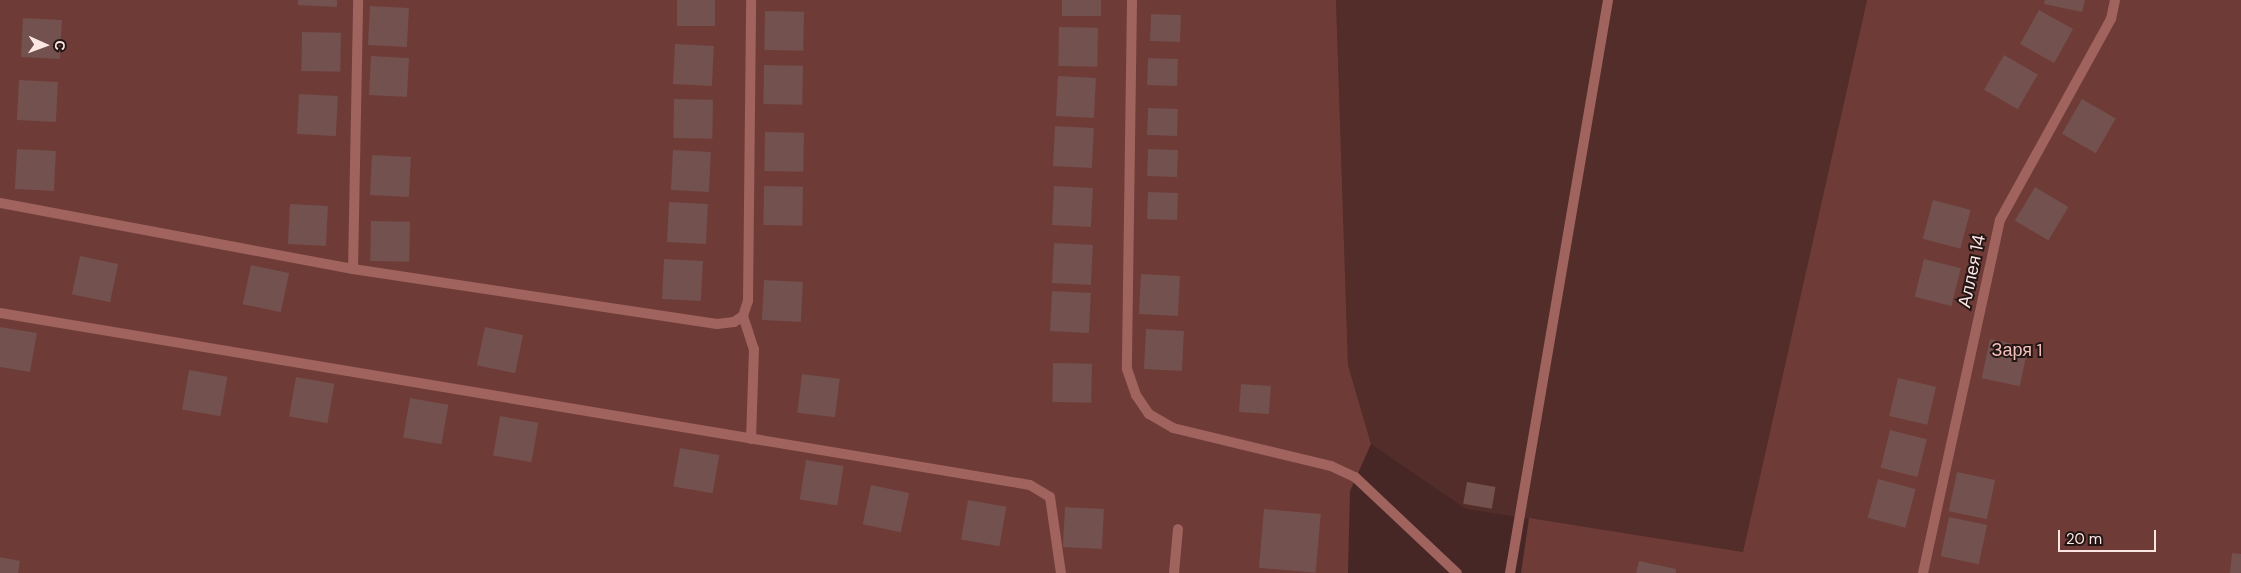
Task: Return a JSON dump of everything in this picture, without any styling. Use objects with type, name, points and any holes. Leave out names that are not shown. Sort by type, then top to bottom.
[{"type":"lane","points":[[353,269],[358,0]]},
{"type":"lane","points":[[751,0],[748,301],[743,316],[754,349],[751,438]]},
{"type":"lane","points":[[1132,0],[1127,368],[1136,395],[1149,414],[1173,428],[1331,466],[1356,477],[1457,573]]},
{"type":"lane","points":[[1510,573],[1608,0]]},
{"type":"lane","name":"Аллея 14","points":[[1923,573],[2000,220],[2111,19],[2115,0]]},
{"type":"lane","points":[[0,202],[353,269],[717,324],[743,316]]},
{"type":"lane","points":[[0,313],[751,438],[1043,490],[1055,511],[1062,573]]},
{"type":"lane","points":[[1174,573],[1178,529]]},
{"type":"shaded area","points":[[1336,0],[1867,0],[1743,552],[1466,509],[1371,444],[1348,365]]},
{"type":"green space","points":[[0,0],[1336,0],[1348,365],[1371,444],[1350,491],[1348,573],[0,573]]},
{"type":"green space","name":"Заря 1","points":[[1867,0],[2241,0],[2241,573],[1521,573],[1529,518],[1743,552]]},
{"type":"building","points":[[298,0],[337,0],[337,7],[298,5]]},
{"type":"building","points":[[677,0],[715,0],[715,26],[677,26]]},
{"type":"building","points":[[1062,0],[1101,0],[1101,16],[1062,16]]},
{"type":"building","points":[[2045,0],[2085,0],[2082,12],[2044,4]]},
{"type":"building","points":[[370,6],[409,8],[407,47],[368,45]]},
{"type":"building","points":[[2039,10],[2073,29],[2054,63],[2020,44]]},
{"type":"building","points":[[765,11],[804,12],[803,51],[764,50]]},
{"type":"building","points":[[1151,14],[1181,15],[1180,42],[1150,41]]},
{"type":"building","points":[[23,18],[62,20],[60,59],[21,57]]},
{"type":"building","points":[[1059,27],[1098,28],[1097,67],[1058,66]]},
{"type":"building","points":[[302,32],[341,33],[340,72],[301,71]]},
{"type":"building","points":[[675,44],[714,46],[712,86],[673,84]]},
{"type":"building","points":[[2004,55],[2038,75],[2018,109],[1984,90]]},
{"type":"building","points":[[371,56],[409,58],[407,97],[369,95]]},
{"type":"building","points":[[1148,58],[1178,59],[1177,86],[1147,85]]},
{"type":"building","points":[[764,65],[803,66],[802,105],[763,104]]},
{"type":"building","points":[[1058,76],[1096,78],[1094,118],[1056,116]]},
{"type":"building","points":[[19,80],[58,82],[56,122],[17,120]]},
{"type":"building","points":[[299,94],[338,96],[336,136],[297,134]]},
{"type":"building","points":[[674,99],[713,100],[712,139],[673,138]]},
{"type":"building","points":[[2082,99],[2116,118],[2096,153],[2062,134]]},
{"type":"building","points":[[1148,108],[1178,109],[1177,136],[1147,135]]},
{"type":"building","points":[[1055,126],[1094,128],[1092,168],[1053,166]]},
{"type":"building","points":[[765,132],[804,133],[803,172],[764,171]]},
{"type":"building","points":[[17,149],[56,151],[54,191],[15,189]]},
{"type":"building","points":[[1148,149],[1178,150],[1177,177],[1147,176]]},
{"type":"building","points":[[673,150],[711,152],[709,192],[671,190]]},
{"type":"building","points":[[372,155],[411,157],[409,197],[370,195]]},
{"type":"building","points":[[764,186],[803,187],[802,226],[763,225]]},
{"type":"building","points":[[1054,186],[1093,188],[1091,227],[1052,225]]},
{"type":"building","points":[[2035,187],[2068,207],[2048,241],[2015,220]]},
{"type":"building","points":[[1148,192],[1178,193],[1177,220],[1147,219]]},
{"type":"building","points":[[1933,200],[1971,210],[1960,249],[1923,239]]},
{"type":"building","points":[[669,202],[708,204],[706,244],[667,242]]},
{"type":"building","points":[[290,204],[328,206],[326,246],[288,244]]},
{"type":"building","points":[[371,221],[410,222],[409,262],[370,261]]},
{"type":"building","points":[[1054,243],[1093,245],[1091,285],[1052,283]]},
{"type":"building","points":[[80,256],[118,264],[110,302],[72,294]]},
{"type":"building","points":[[664,259],[703,261],[701,301],[662,299]]},
{"type":"building","points":[[1924,259],[1961,268],[1951,306],[1915,297]]},
{"type":"building","points":[[251,265],[289,273],[281,312],[243,304]]},
{"type":"building","points":[[1141,274],[1180,276],[1178,316],[1139,314]]},
{"type":"building","points":[[764,280],[803,282],[801,322],[762,320]]},
{"type":"building","points":[[1052,291],[1091,293],[1089,333],[1050,331]]},
{"type":"building","points":[[0,327],[37,333],[30,372],[0,367]]},
{"type":"building","points":[[485,327],[523,335],[515,373],[477,365]]},
{"type":"building","points":[[1146,329],[1184,331],[1182,371],[1144,369]]},
{"type":"building","points":[[1990,339],[2028,347],[2020,386],[1982,378]]},
{"type":"building","points":[[1053,363],[1092,364],[1091,403],[1052,402]]},
{"type":"building","points":[[189,370],[227,377],[220,416],[182,409]]},
{"type":"building","points":[[802,374],[840,379],[835,417],[797,413]]},
{"type":"building","points":[[296,377],[334,384],[327,423],[289,416]]},
{"type":"building","points":[[1898,378],[1936,387],[1927,425],[1889,416]]},
{"type":"building","points":[[1241,384],[1271,386],[1269,414],[1239,412]]},
{"type":"building","points":[[410,398],[448,405],[441,444],[403,437]]},
{"type":"building","points":[[500,416],[538,423],[531,462],[493,455]]},
{"type":"building","points":[[1890,430],[1927,439],[1917,477],[1881,468]]},
{"type":"building","points":[[680,448],[719,455],[713,493],[673,486]]},
{"type":"building","points":[[806,460],[844,466],[837,505],[800,500]]},
{"type":"building","points":[[1957,472],[1995,480],[1987,519],[1949,511]]},
{"type":"building","points":[[1878,479],[1916,489],[1905,528],[1868,518]]},
{"type":"building","points":[[1467,482],[1496,487],[1492,509],[1463,504]]},
{"type":"building","points":[[871,485],[909,493],[901,532],[863,524]]},
{"type":"building","points":[[968,500],[1006,507],[999,546],[961,539]]},
{"type":"building","points":[[1065,507],[1104,509],[1102,549],[1063,547]]},
{"type":"building","points":[[1264,509],[1321,514],[1316,573],[1259,568]]},
{"type":"building","points":[[1949,517],[1987,525],[1979,564],[1941,556]]},
{"type":"building","points":[[2232,553],[2241,554],[2241,573],[2230,573]]},
{"type":"building","points":[[0,557],[20,561],[18,573],[0,573]]},
{"type":"building","points":[[1639,561],[1676,569],[1676,573],[1636,573]]}]
